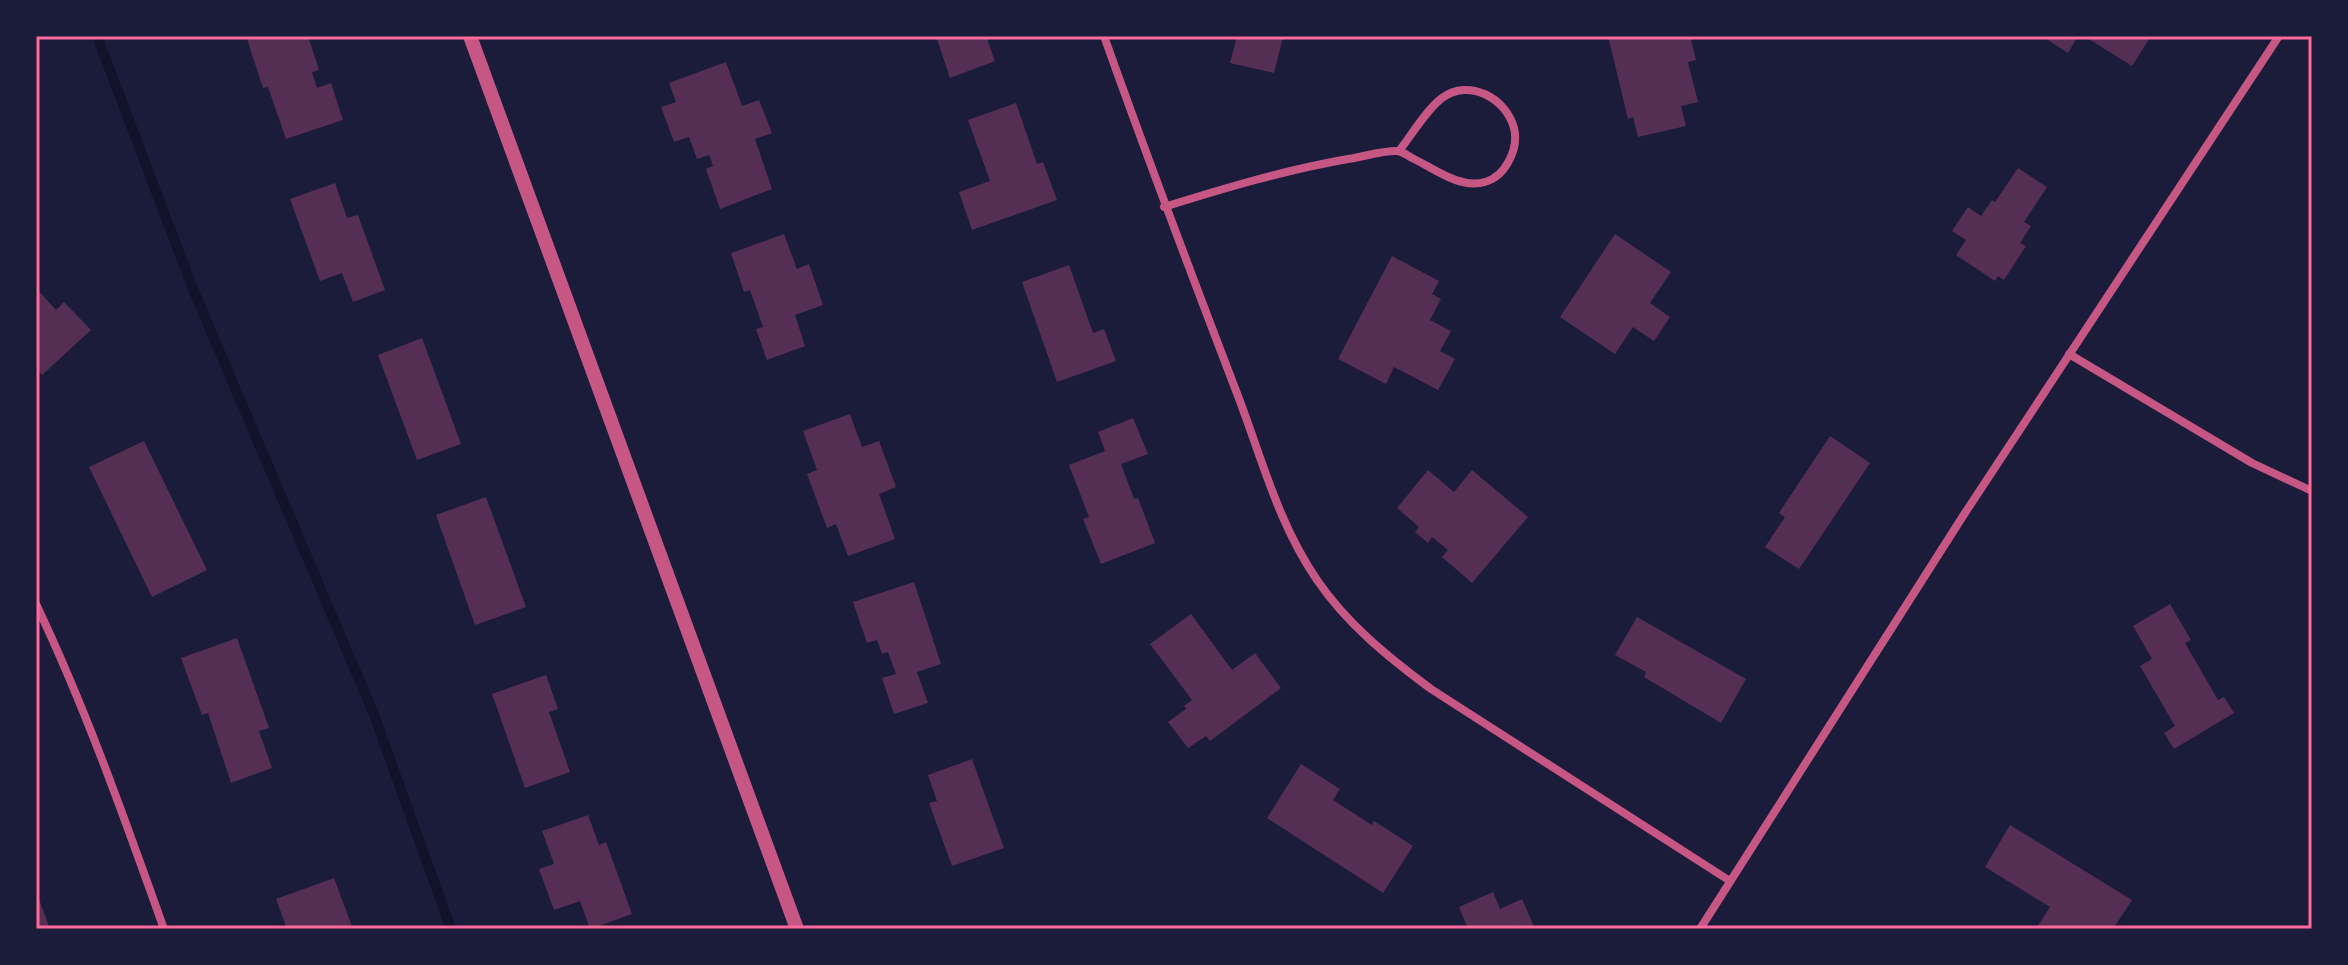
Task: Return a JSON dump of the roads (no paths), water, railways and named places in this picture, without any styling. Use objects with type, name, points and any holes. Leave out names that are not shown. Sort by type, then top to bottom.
[{"type":"street","points":[[470,36],[797,929]]},
{"type":"street","points":[[1104,36],[1164,207],[1277,506],[1294,544],[1338,607],[1388,657],[1431,689],[1730,881]]},
{"type":"street","points":[[1700,929],[2069,354],[2279,36]]},
{"type":"street","points":[[1164,207],[1299,168],[1399,151],[1470,185],[1490,181],[1504,169],[1515,149],[1515,130],[1508,114],[1493,97],[1476,90],[1458,92],[1442,98],[1399,151]]},
{"type":"street","points":[[2069,354],[2252,463],[2312,491]]},
{"type":"street","points":[[36,604],[94,741],[164,929]]},
{"type":"waterway","points":[[97,36],[193,289],[373,712],[451,929]]}]
